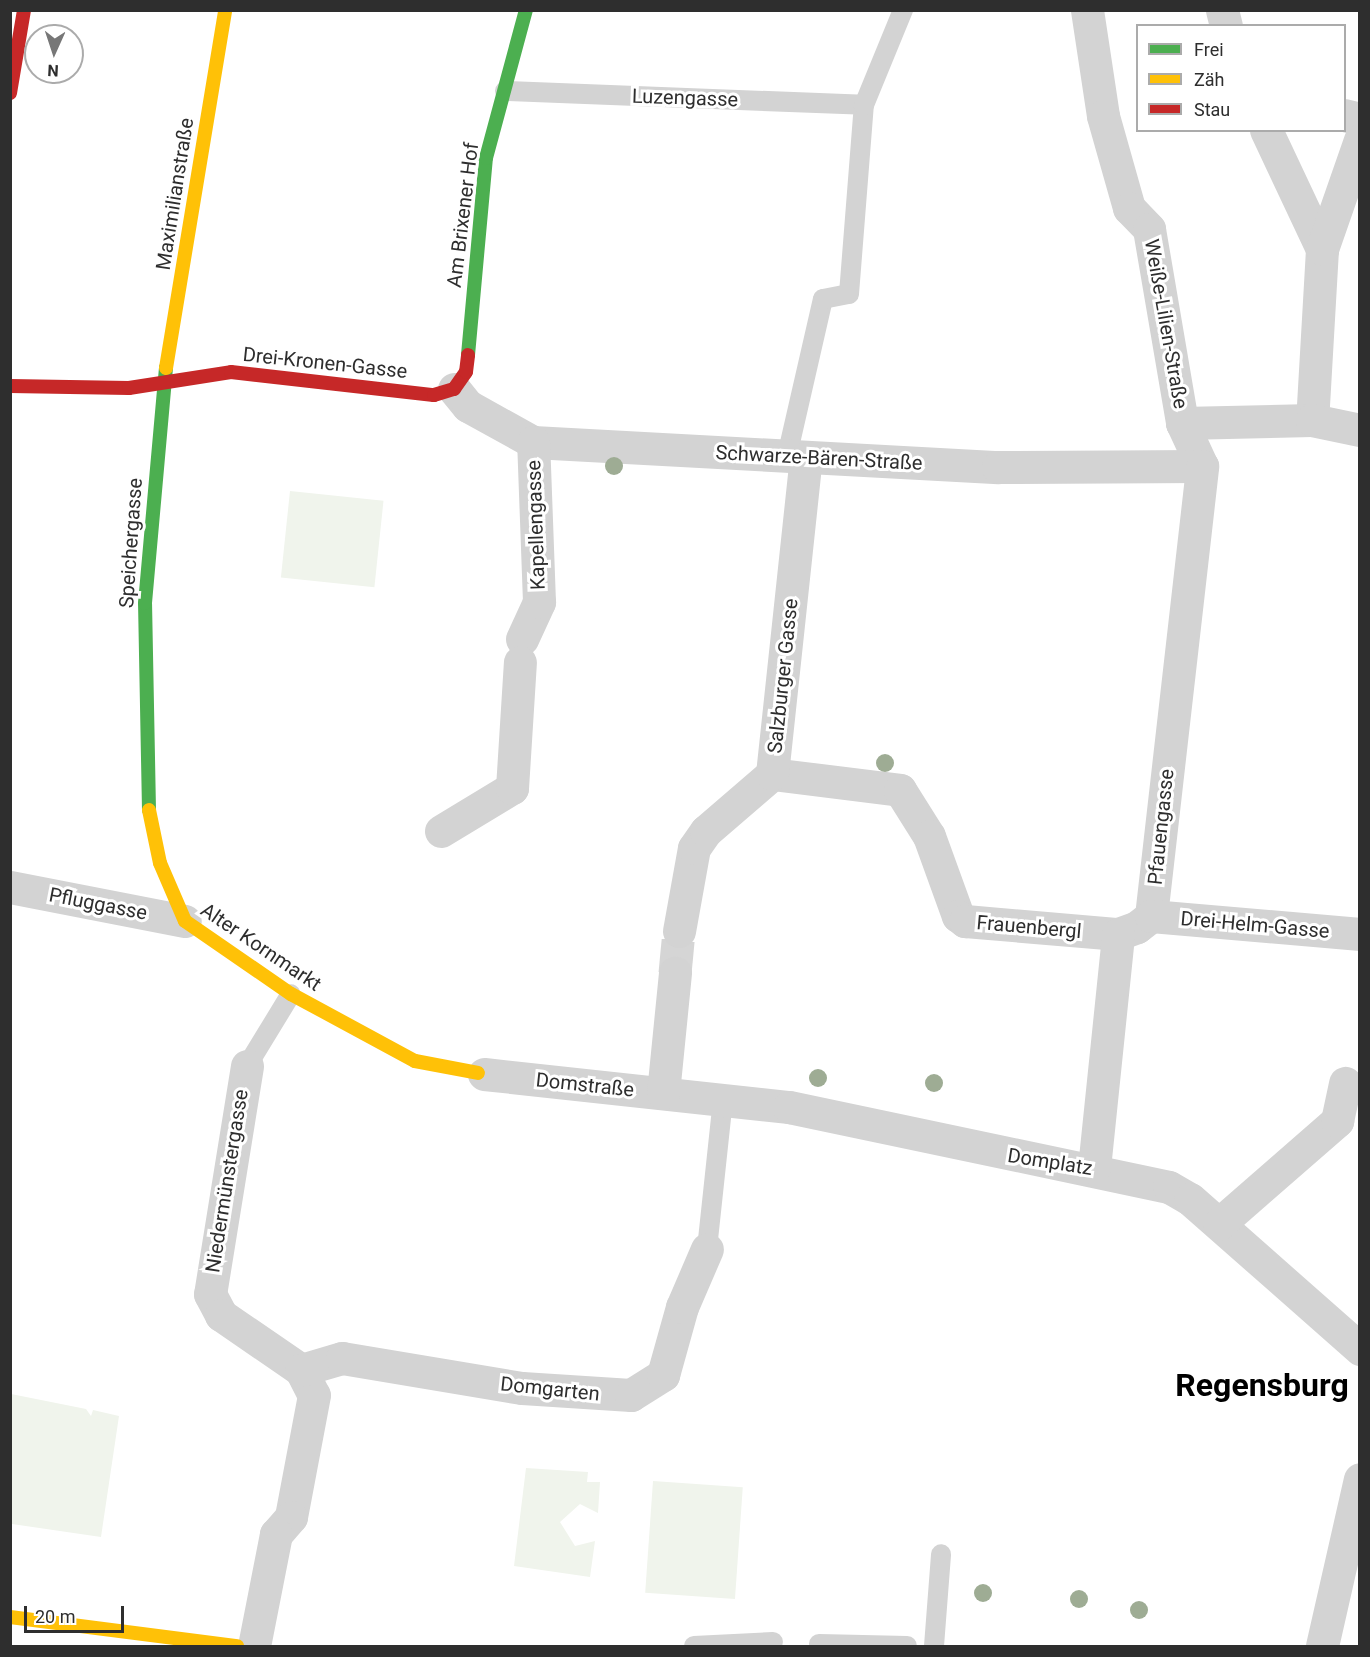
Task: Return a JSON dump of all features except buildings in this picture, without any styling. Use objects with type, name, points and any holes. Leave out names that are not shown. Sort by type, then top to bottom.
[{"type":"street","points":[[10,93],[24,10]]},
{"type":"street","name":"Maximilianstraße","points":[[163,383],[225,10]]},
{"type":"street","name":"Am Brixener Hof","points":[[454,389],[466,372],[486,159],[526,10]]},
{"type":"street","name":"Weiße-Lilien-Straße","points":[[1086,10],[1119,177],[1130,208],[1149,229],[1182,423],[1202,466]]},
{"type":"street","points":[[1267,132],[1322,249]]},
{"type":"street","points":[[1312,420],[1322,249],[1359,140]]},
{"type":"street","name":"Drei-Kronen-Gasse","points":[[10,386],[163,383],[231,372],[434,395],[454,389]]},
{"type":"street","name":"Speichergasse","points":[[144,706],[145,603],[163,383]]},
{"type":"street","name":"Schwarze-Bären-Straße","points":[[454,389],[468,406],[533,442],[998,467],[1202,466]]},
{"type":"street","points":[[1182,423],[1312,420],[1359,430]]},
{"type":"street","name":"Kapellengasse","points":[[441,831],[512,788],[521,651],[539,602],[533,442]]},
{"type":"street","name":"Salzburger Gasse","points":[[679,931],[694,848],[706,831],[772,774],[796,457]]},
{"type":"street","name":"Pfauengasse","points":[[1151,916],[1202,466]]},
{"type":"street","name":"Alter Kornmarkt","points":[[144,706],[147,801],[160,863],[185,921],[291,994],[380,1045]]},
{"type":"street","name":"Frauenbergl","points":[[772,774],[900,790],[930,836],[958,916],[965,921],[1118,934]]},
{"type":"street","name":"Pfluggasse","points":[[10,887],[185,921]]},
{"type":"street","points":[[1094,1168],[1118,934],[1151,916]]},
{"type":"street","name":"Drei-Helm-Gasse","points":[[1151,916],[1359,934]]},
{"type":"street","points":[[674,1094],[675,973]]},
{"type":"street","name":"Domstraße","points":[[380,1045],[415,1061],[481,1074],[674,1094]]},
{"type":"street","name":"Niedermünstergasse","points":[[247,1066],[210,1294],[221,1315],[301,1370]]},
{"type":"street","points":[[1219,1224],[1337,1121],[1345,1083]]},
{"type":"street","name":"Domplatz","points":[[674,1094],[789,1107],[991,1152],[1094,1168],[1169,1187],[1219,1224],[1359,1349]]},
{"type":"street","name":"Domgarten","points":[[301,1370],[342,1358],[522,1388],[631,1395],[663,1375],[682,1307],[706,1249]]},
{"type":"street","points":[[254,1647],[276,1534],[291,1517],[314,1395],[301,1370]]},
{"type":"street","points":[[1322,1647],[1359,1481]]},
{"type":"street","points":[[10,1617],[237,1647]]},
{"type":"lane","points":[[796,457],[823,300],[849,294],[864,105],[903,10]]},
{"type":"lane","name":"Luzengasse","points":[[506,91],[864,105]]},
{"type":"lane","name":"Niedermünstergasse","points":[[247,1066],[291,994]]},
{"type":"lane","points":[[706,1249],[723,1100]]},
{"type":"lane","points":[[934,1647],[941,1554]]},
{"type":"lane","points":[[694,1647],[773,1642]]},
{"type":"lane","points":[[819,1644],[907,1647]]},
{"type":"shaded area","points":[[290,491],[383,501],[374,587],[281,578]]},
{"type":"shaded area","points":[[11,1394],[86,1409],[91,1416],[93,1410],[119,1416],[101,1537],[12,1524]]},
{"type":"shaded area","points":[[526,1468],[588,1472],[587,1482],[600,1482],[598,1513],[580,1504],[560,1522],[575,1546],[595,1541],[590,1577],[514,1566]]},
{"type":"shaded area","points":[[653,1481],[743,1487],[735,1599],[645,1593]]},
{"type":"tunnel","points":[[675,973],[679,931]]},
{"type":"traffic: fast","points":[[468,355],[486,158],[526,10]]},
{"type":"traffic: fast","points":[[149,810],[145,603],[166,368]]},
{"type":"traffic: slow","points":[[166,368],[225,10]]},
{"type":"traffic: slow","points":[[149,810],[160,863],[185,921],[291,994],[415,1061],[478,1073]]},
{"type":"traffic: slow","points":[[10,1617],[237,1646]]},
{"type":"traffic: jam","points":[[10,93],[24,10]]},
{"type":"traffic: jam","points":[[10,386],[129,388],[231,372],[434,395],[454,389],[466,372],[468,355]]},
{"type":"district","name":"Regensburg","points":[[1262,1385]]}]
